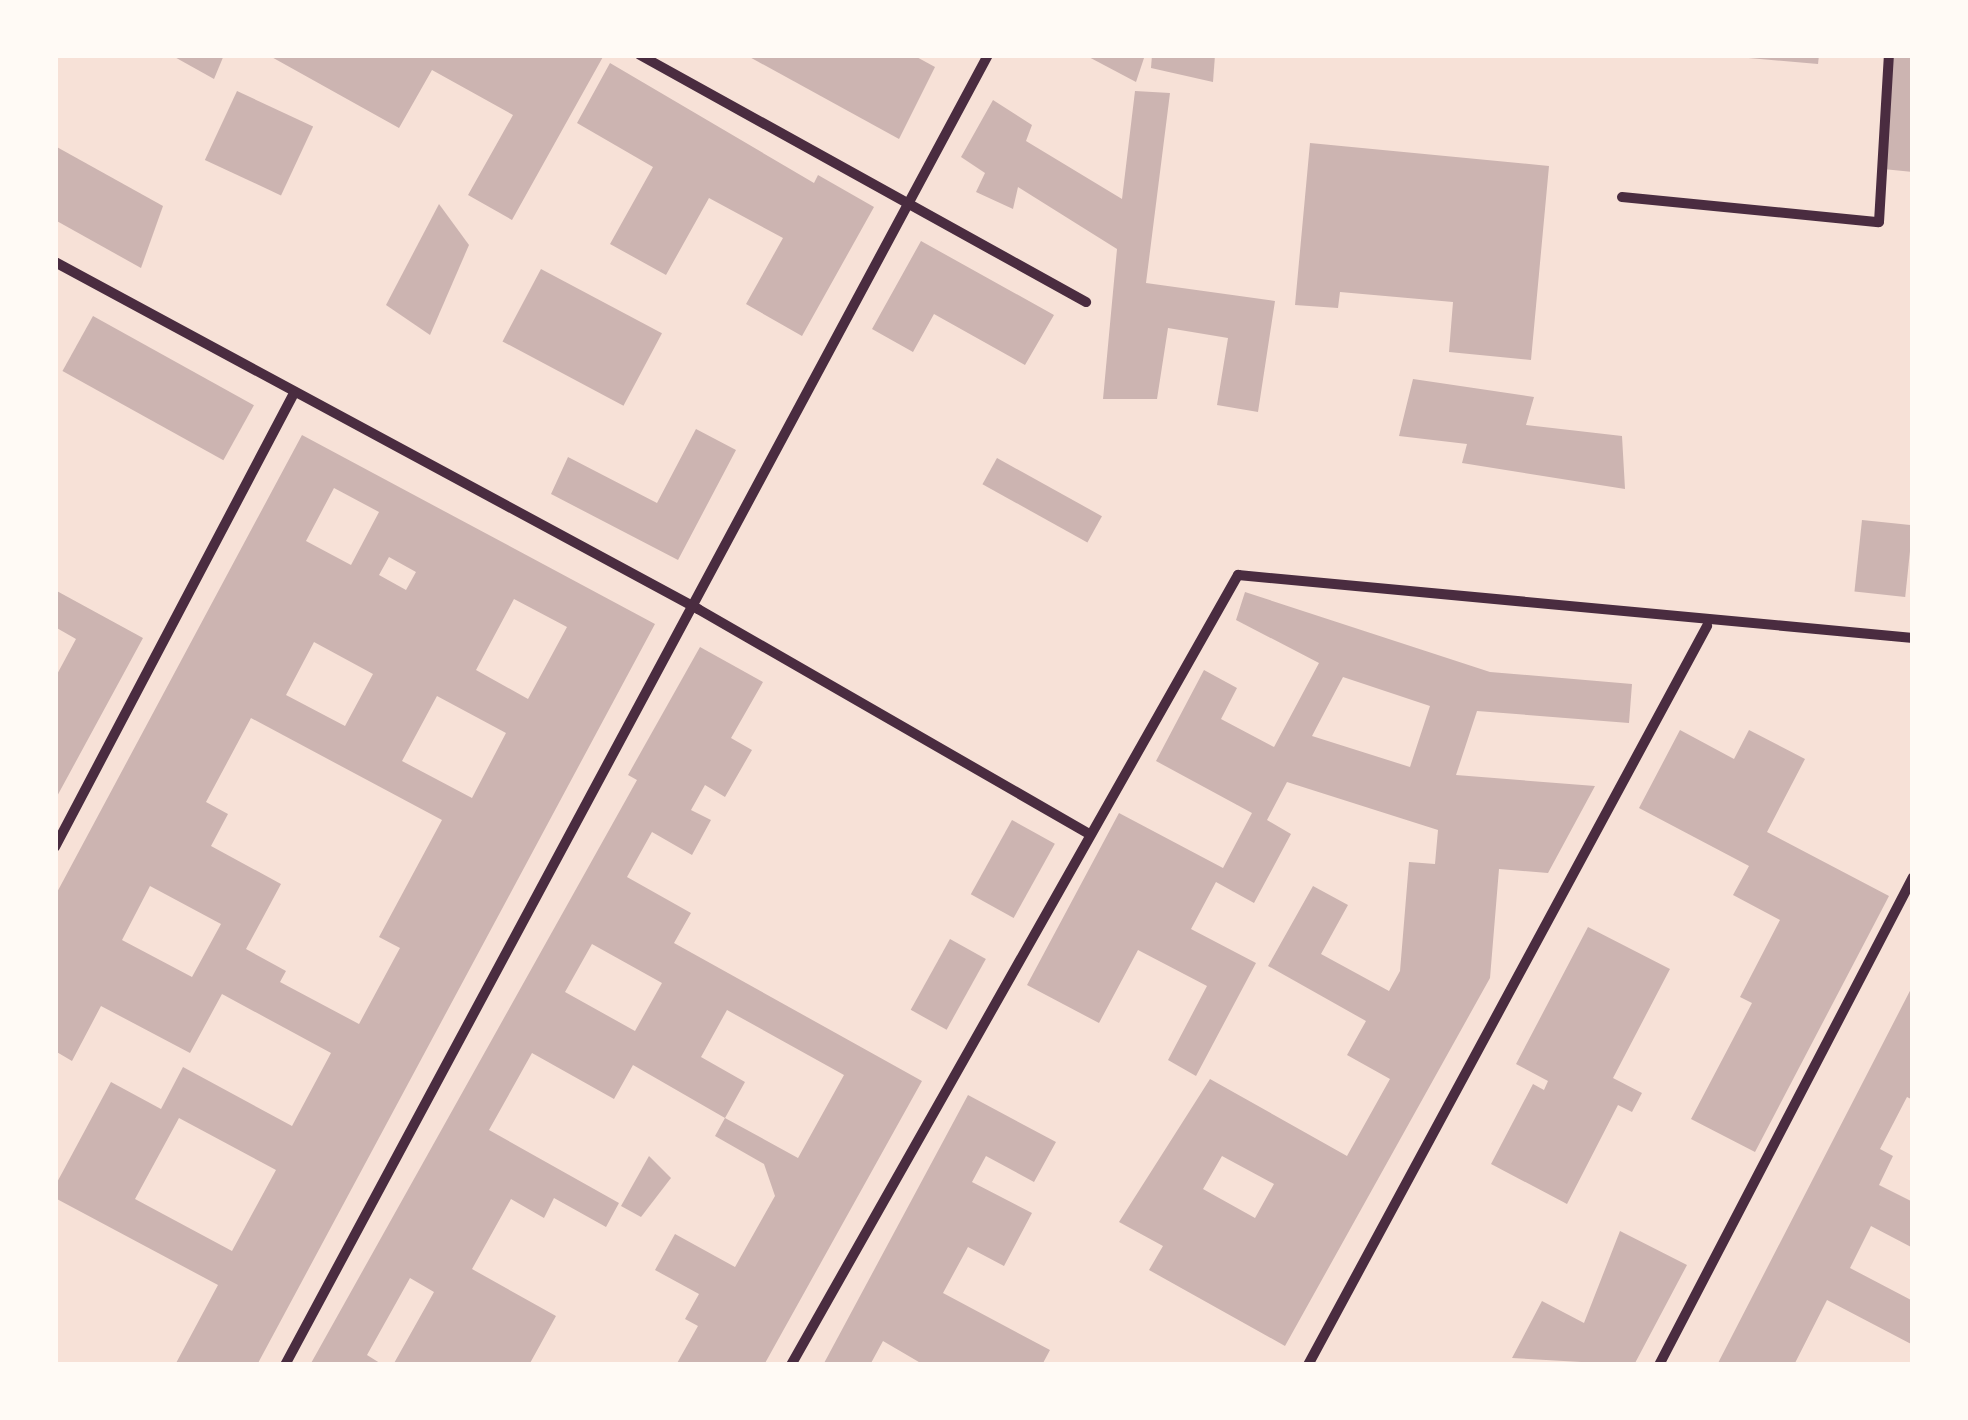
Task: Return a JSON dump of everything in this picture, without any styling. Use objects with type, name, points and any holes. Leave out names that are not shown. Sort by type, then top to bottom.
[{"type":"street","points":[[640,55],[907,208],[1086,302]]},
{"type":"street","points":[[284,1365],[698,609],[988,55]]},
{"type":"street","points":[[1622,197],[1879,222],[1888,55]]},
{"type":"street","points":[[55,262],[293,395],[698,609],[1086,832]]},
{"type":"street","points":[[55,848],[293,395]]},
{"type":"street","points":[[791,1365],[1086,832],[1238,575],[1707,626],[1913,638]]},
{"type":"street","points":[[1308,1365],[1707,626]]},
{"type":"street","points":[[1659,1365],[1913,878]]},
{"type":"building","points":[[171,55],[224,55],[214,79]]},
{"type":"building","points":[[268,55],[604,55],[512,220],[468,195],[513,115],[432,70],[399,128]]},
{"type":"building","points":[[746,55],[913,55],[935,67],[899,139]]},
{"type":"building","points":[[1085,55],[1145,55],[1136,82]]},
{"type":"building","points":[[1152,55],[1215,55],[1213,82],[1151,68]]},
{"type":"building","points":[[1714,55],[1819,55],[1818,64]]},
{"type":"building","points":[[1893,55],[1913,55],[1913,172],[1883,169]]},
{"type":"building","points":[[610,63],[814,183],[818,175],[874,207],[802,336],[746,304],[783,238],[709,198],[666,275],[610,244],[653,167],[577,123]]},
{"type":"building","points":[[237,91],[313,126],[281,195],[205,160]]},
{"type":"building","points":[[1135,91],[1170,93],[1146,283],[1275,301],[1258,412],[1217,405],[1228,338],[1168,328],[1157,399],[1103,399],[1117,249],[1018,187],[1013,209],[976,192],[985,173],[961,157],[993,100],[1032,125],[1026,141],[1122,199]]},
{"type":"building","points":[[1310,143],[1549,166],[1531,360],[1449,352],[1453,302],[1340,292],[1338,308],[1295,305]]},
{"type":"building","points":[[55,146],[163,206],[141,268],[55,220]]},
{"type":"building","points":[[439,204],[469,245],[430,335],[386,305]]},
{"type":"building","points":[[921,241],[1054,315],[1025,365],[934,314],[913,352],[872,329]]},
{"type":"building","points":[[541,269],[662,333],[623,406],[503,341]]},
{"type":"building","points":[[93,316],[254,405],[223,460],[62,371]]},
{"type":"building","points":[[1413,379],[1534,397],[1526,425],[1622,436],[1625,489],[1462,463],[1467,444],[1399,436]]},
{"type":"building","points":[[696,429],[736,450],[678,560],[551,494],[568,457],[657,503]]},
{"type":"building","points":[[302,435],[655,624],[257,1365],[175,1365],[218,1285],[55,1198],[55,1186],[111,1082],[161,1109],[183,1067],[292,1126],[331,1053],[222,994],[190,1053],[101,1006],[72,1061],[55,1051],[55,896]],"holes":[[[334,488],[379,512],[351,565],[306,541]],[[389,557],[416,572],[406,590],[379,575]],[[514,599],[567,627],[528,699],[476,670]],[[314,642],[373,674],[345,726],[286,695]],[[437,696],[506,733],[472,798],[402,761]],[[251,718],[442,820],[379,937],[400,948],[359,1024],[280,982],[286,971],[246,949],[281,884],[211,846],[228,814],[206,802]],[[150,886],[221,924],[192,977],[122,940]],[[179,1118],[276,1170],[232,1251],[135,1199]]]},
{"type":"building","points":[[997,458],[1102,516],[1087,542],[982,484]]},
{"type":"building","points":[[1862,520],[1913,525],[1905,597],[1854,592]]},
{"type":"building","points":[[55,590],[143,638],[55,800],[55,678],[76,639],[55,627]]},
{"type":"building","points":[[1245,592],[1490,672],[1632,684],[1629,723],[1477,711],[1456,775],[1595,786],[1548,873],[1499,869],[1490,978],[1285,1346],[1149,1270],[1163,1246],[1119,1222],[1210,1079],[1347,1156],[1390,1079],[1347,1055],[1366,1021],[1268,966],[1313,886],[1348,905],[1321,954],[1389,991],[1400,971],[1409,862],[1435,864],[1438,830],[1287,782],[1267,820],[1291,834],[1254,903],[1216,882],[1191,929],[1256,963],[1196,1076],[1168,1060],[1207,986],[1138,950],[1099,1023],[1027,985],[1119,813],[1223,868],[1252,813],[1156,761],[1204,670],[1237,688],[1221,719],[1274,747],[1319,663],[1236,620]],"holes":[[[1343,677],[1430,706],[1410,767],[1312,736]],[[1222,1156],[1274,1184],[1255,1218],[1203,1189]]]},
{"type":"building","points":[[700,647],[763,682],[731,738],[752,750],[725,797],[705,785],[691,810],[711,820],[692,855],[652,832],[627,877],[691,913],[674,943],[922,1081],[764,1365],[676,1365],[698,1326],[685,1319],[699,1294],[655,1270],[675,1234],[735,1267],[775,1196],[764,1164],[715,1136],[725,1118],[633,1065],[614,1099],[532,1053],[489,1130],[619,1203],[606,1227],[554,1198],[544,1218],[511,1199],[472,1269],[556,1316],[529,1365],[393,1365],[434,1292],[410,1278],[367,1355],[383,1365],[310,1365],[637,780],[628,775]],"holes":[[[592,944],[662,983],[635,1031],[565,992]],[[727,1010],[844,1075],[798,1158],[725,1118],[745,1082],[701,1057]]]},
{"type":"building","points":[[1680,730],[1734,759],[1749,730],[1805,759],[1767,832],[1889,896],[1755,1152],[1691,1119],[1752,1003],[1740,997],[1780,920],[1733,895],[1749,866],[1639,808]]},
{"type":"building","points":[[1012,820],[1055,844],[1014,918],[971,894]]},
{"type":"building","points":[[1588,927],[1670,969],[1613,1078],[1642,1093],[1632,1112],[1618,1105],[1567,1204],[1491,1164],[1533,1084],[1544,1090],[1548,1081],[1516,1064]]},
{"type":"building","points":[[950,939],[986,959],[947,1030],[911,1010]]},
{"type":"building","points":[[1913,985],[1913,1100],[1907,1097],[1880,1149],[1893,1156],[1879,1185],[1913,1202],[1913,1248],[1871,1226],[1850,1268],[1913,1301],[1913,1345],[1827,1300],[1794,1365],[1717,1365]]},
{"type":"building","points":[[968,1095],[1056,1142],[1034,1182],[986,1156],[972,1182],[1032,1213],[1004,1266],[968,1247],[943,1293],[1050,1350],[1042,1365],[924,1365],[883,1341],[870,1365],[823,1365]]},
{"type":"building","points":[[649,1156],[671,1178],[641,1217],[621,1206]]},
{"type":"building","points":[[1620,1231],[1687,1265],[1634,1365],[1512,1358],[1542,1301],[1584,1323]]}]
